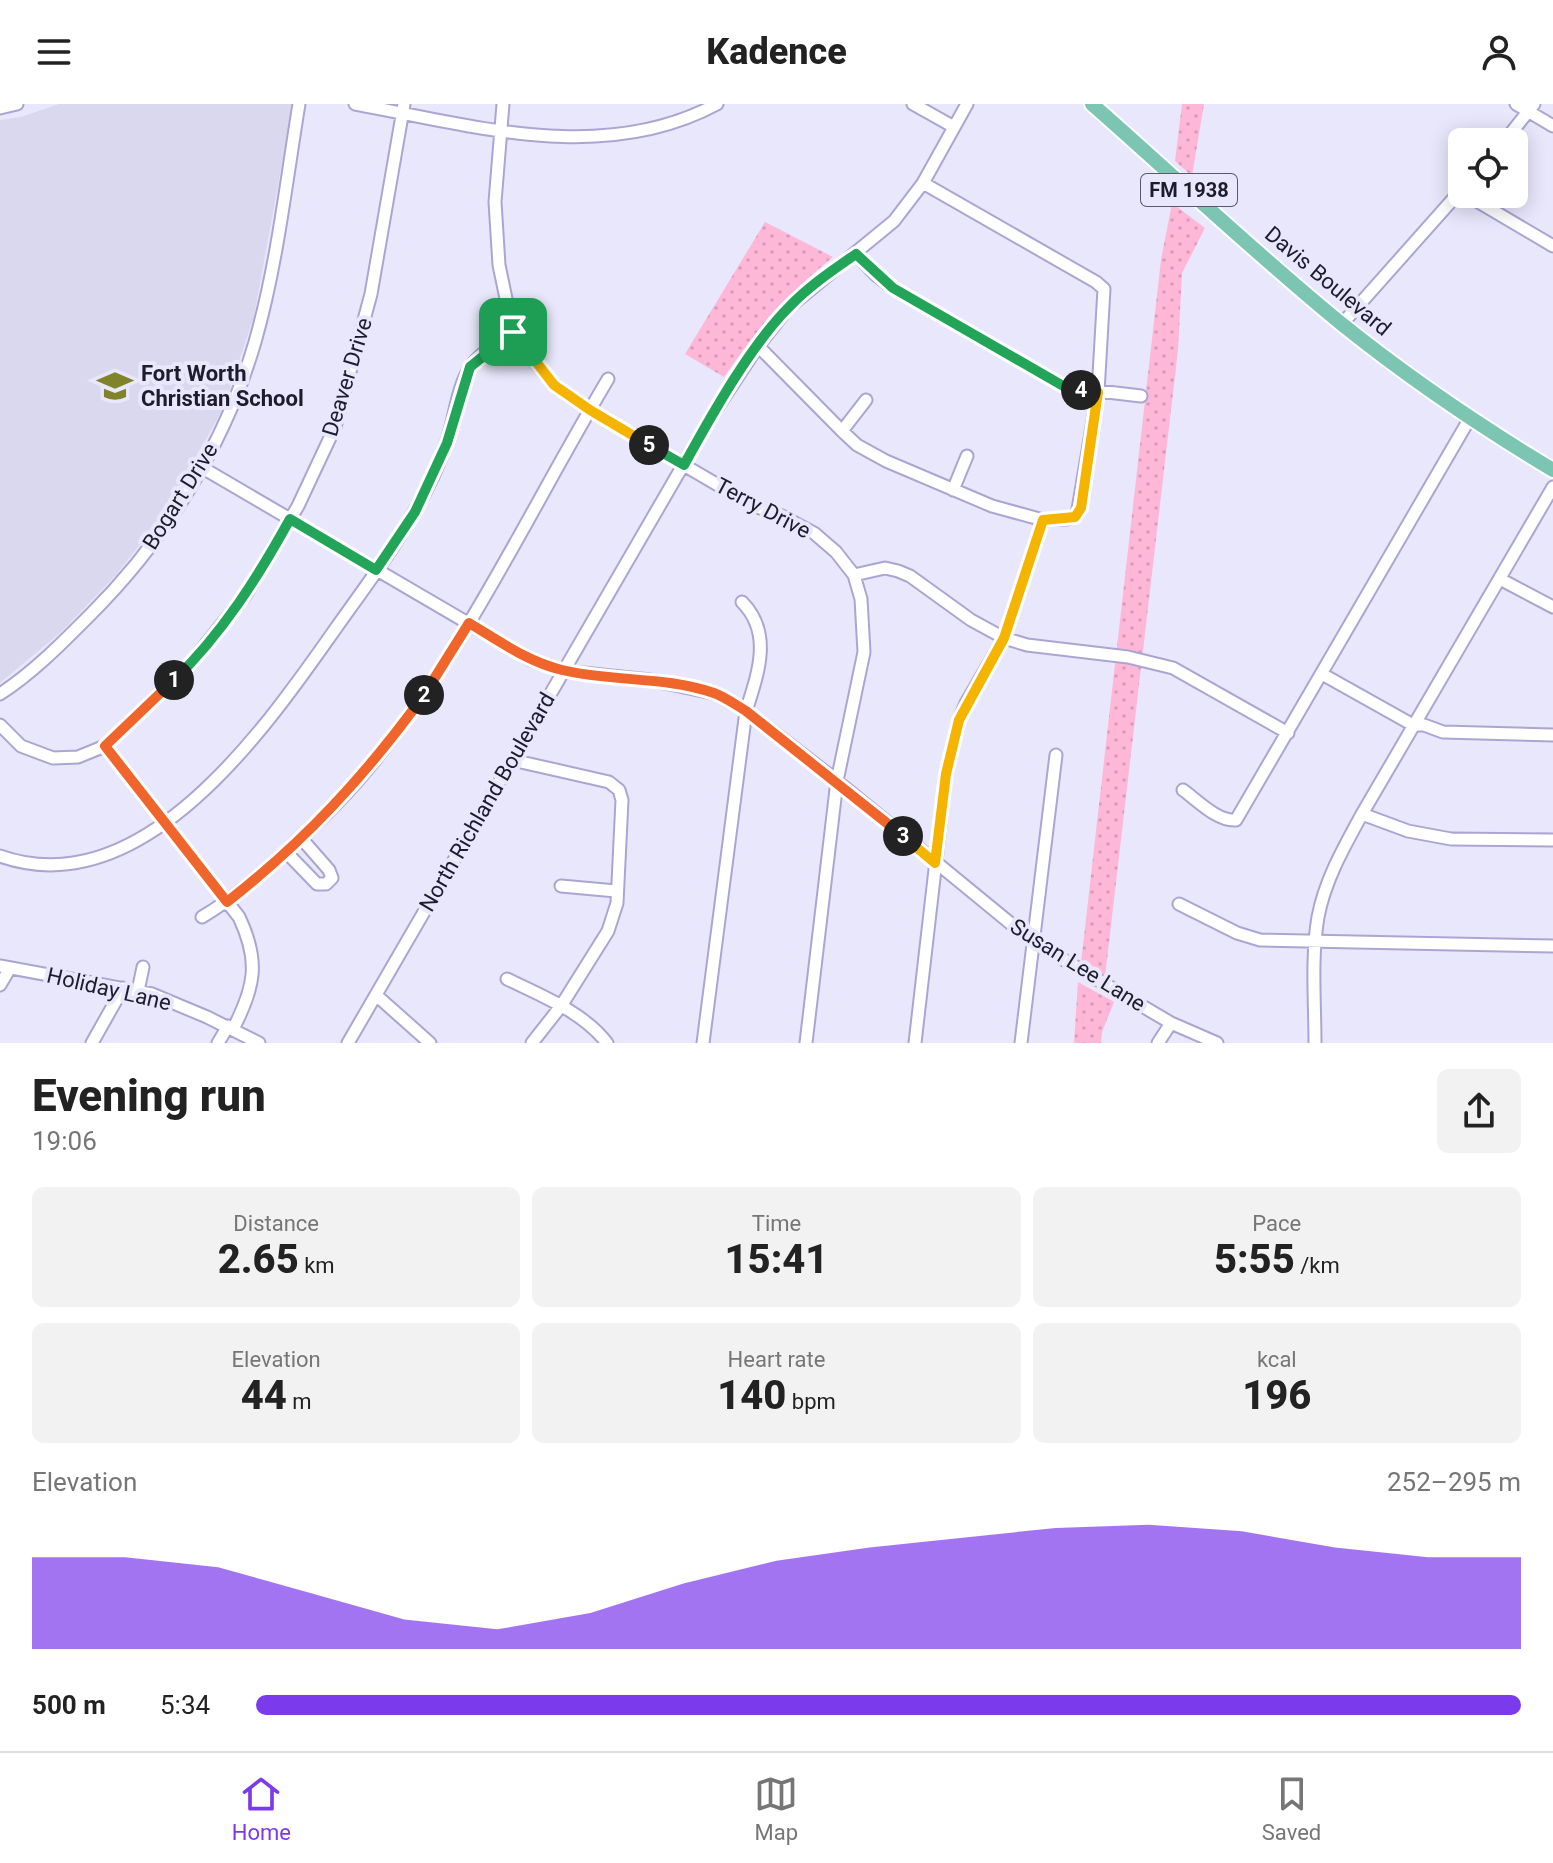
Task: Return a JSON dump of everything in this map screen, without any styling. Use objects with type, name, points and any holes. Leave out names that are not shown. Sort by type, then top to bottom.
[{"type":"main road","name":"Davis Boulevard","points":[[1092,104],[1342,324],[1470,418],[1553,470]]},
{"type":"street","points":[[0,108],[17,104]]},
{"type":"street","name":"Bogart Drive","points":[[0,694],[58,647],[117,589],[162,532],[230,411],[255,343],[268,292],[299,104]]},
{"type":"street","points":[[355,104],[403,108],[499,131],[570,138],[610,137],[658,127],[693,116],[717,104]]},
{"type":"street","name":"Terry Drive","points":[[503,104],[495,202],[496,229],[499,265],[513,332],[554,385],[590,410],[752,505],[814,533],[836,552],[854,575],[861,599],[864,652],[837,781],[806,1043]]},
{"type":"street","points":[[913,104],[954,127]]},
{"type":"street","name":"North Richland Boulevard","points":[[348,1043],[711,417],[758,346],[788,308],[894,221],[923,183],[967,104]]},
{"type":"street","points":[[1516,104],[1531,108],[1553,126]]},
{"type":"street","name":"Deaver Drive","points":[[0,725],[21,746],[53,758],[78,757],[105,746],[192,662],[246,594],[290,519],[335,427],[371,294],[403,108]]},
{"type":"street","points":[[1515,128],[1531,108]]},
{"type":"street","points":[[758,346],[857,445],[886,461],[992,506],[1043,520],[1067,519],[1077,515],[1098,392],[1104,289],[923,183]]},
{"type":"street","points":[[1342,324],[1448,207]]},
{"type":"street","points":[[1490,208],[1553,246]]},
{"type":"street","points":[[856,254],[893,288],[1065,387],[1141,396]]},
{"type":"street","points":[[0,856],[51,866],[116,851],[164,821],[227,768],[281,706],[415,512],[447,443],[470,367],[513,332]]},
{"type":"street","points":[[202,917],[264,874],[364,775],[387,745],[469,623],[608,379]]},
{"type":"street","points":[[842,431],[866,400]]},
{"type":"street","points":[[1183,790],[1222,818],[1236,820],[1470,418]]},
{"type":"street","points":[[953,490],[967,456]]},
{"type":"street","name":"Susan Lee Lane","points":[[201,467],[531,660],[564,671],[650,680],[717,694],[746,711],[837,781],[1032,941],[1171,1023],[1217,1043]]},
{"type":"street","points":[[1315,1043],[1316,940],[1327,886],[1362,814],[1553,487]]},
{"type":"street","points":[[915,1043],[946,774],[959,720],[1004,638],[1043,520]]},
{"type":"street","points":[[854,575],[885,568],[910,576],[971,620],[1004,638],[1046,648],[1128,657],[1173,668],[1288,733]]},
{"type":"street","points":[[1500,579],[1553,607]]},
{"type":"street","points":[[703,1043],[746,711],[757,679],[760,650],[756,619],[742,602]]},
{"type":"street","points":[[1322,674],[1413,725],[1424,725],[1443,732],[1553,735]]},
{"type":"street","points":[[105,746],[243,926],[252,953],[252,990],[231,1028],[218,1043]]},
{"type":"street","points":[[1021,1043],[1056,755]]},
{"type":"street","points":[[512,760],[609,782],[619,790],[622,823],[617,903],[608,931],[561,1006],[532,1043]]},
{"type":"street","points":[[1362,814],[1408,831],[1437,837],[1553,840]]},
{"type":"street","points":[[286,852],[317,884],[326,884],[332,878],[329,870],[301,838]]},
{"type":"street","points":[[561,886],[616,891]]},
{"type":"street","points":[[1179,904],[1250,938],[1553,946]]},
{"type":"street","points":[[0,985],[5,967]]},
{"type":"street","name":"Holiday Lane","points":[[5,967],[138,991],[165,999],[259,1043]]},
{"type":"street","points":[[138,991],[143,967]]},
{"type":"street","points":[[507,979],[561,1006],[595,1029],[607,1043]]},
{"type":"street","points":[[92,1043],[123,988]]},
{"type":"street","points":[[376,995],[430,1043]]},
{"type":"street","points":[[1158,1043],[1171,1023]]},
{"type":"shaded area","name":"Fort Worth Christian School","points":[[59,104],[293,104],[254,316],[224,407],[165,513],[116,575],[61,632],[0,683],[0,120],[21,117]]},
{"type":"shaded area","points":[[1182,104],[1204,104],[1192,176],[1175,161]]},
{"type":"shaded area","points":[[1172,203],[1205,228],[1182,273],[1178,350],[1105,977],[1081,963],[1161,260]]},
{"type":"shaded area","points":[[765,222],[833,257],[774,313],[724,377],[685,354]]},
{"type":"shaded area","points":[[1078,982],[1114,1002],[1101,1043],[1074,1043]]},
{"type":"place","name":"Fort Worth Christian School","points":[[115,386]]},
{"type":"route","points":[[856,254],[893,288],[1022,364],[1065,387],[1098,392],[1081,508],[1075,517],[1043,520],[1004,638],[959,720],[946,774],[935,863],[837,781],[746,711],[717,694],[650,680],[592,675],[543,665],[469,623],[423,695],[364,775],[264,874],[227,902],[105,746],[192,662],[246,594],[290,519],[376,570],[415,512],[447,443],[470,367],[513,332],[554,385],[590,410],[684,465],[711,417],[758,346],[788,308],[856,254]]}]
